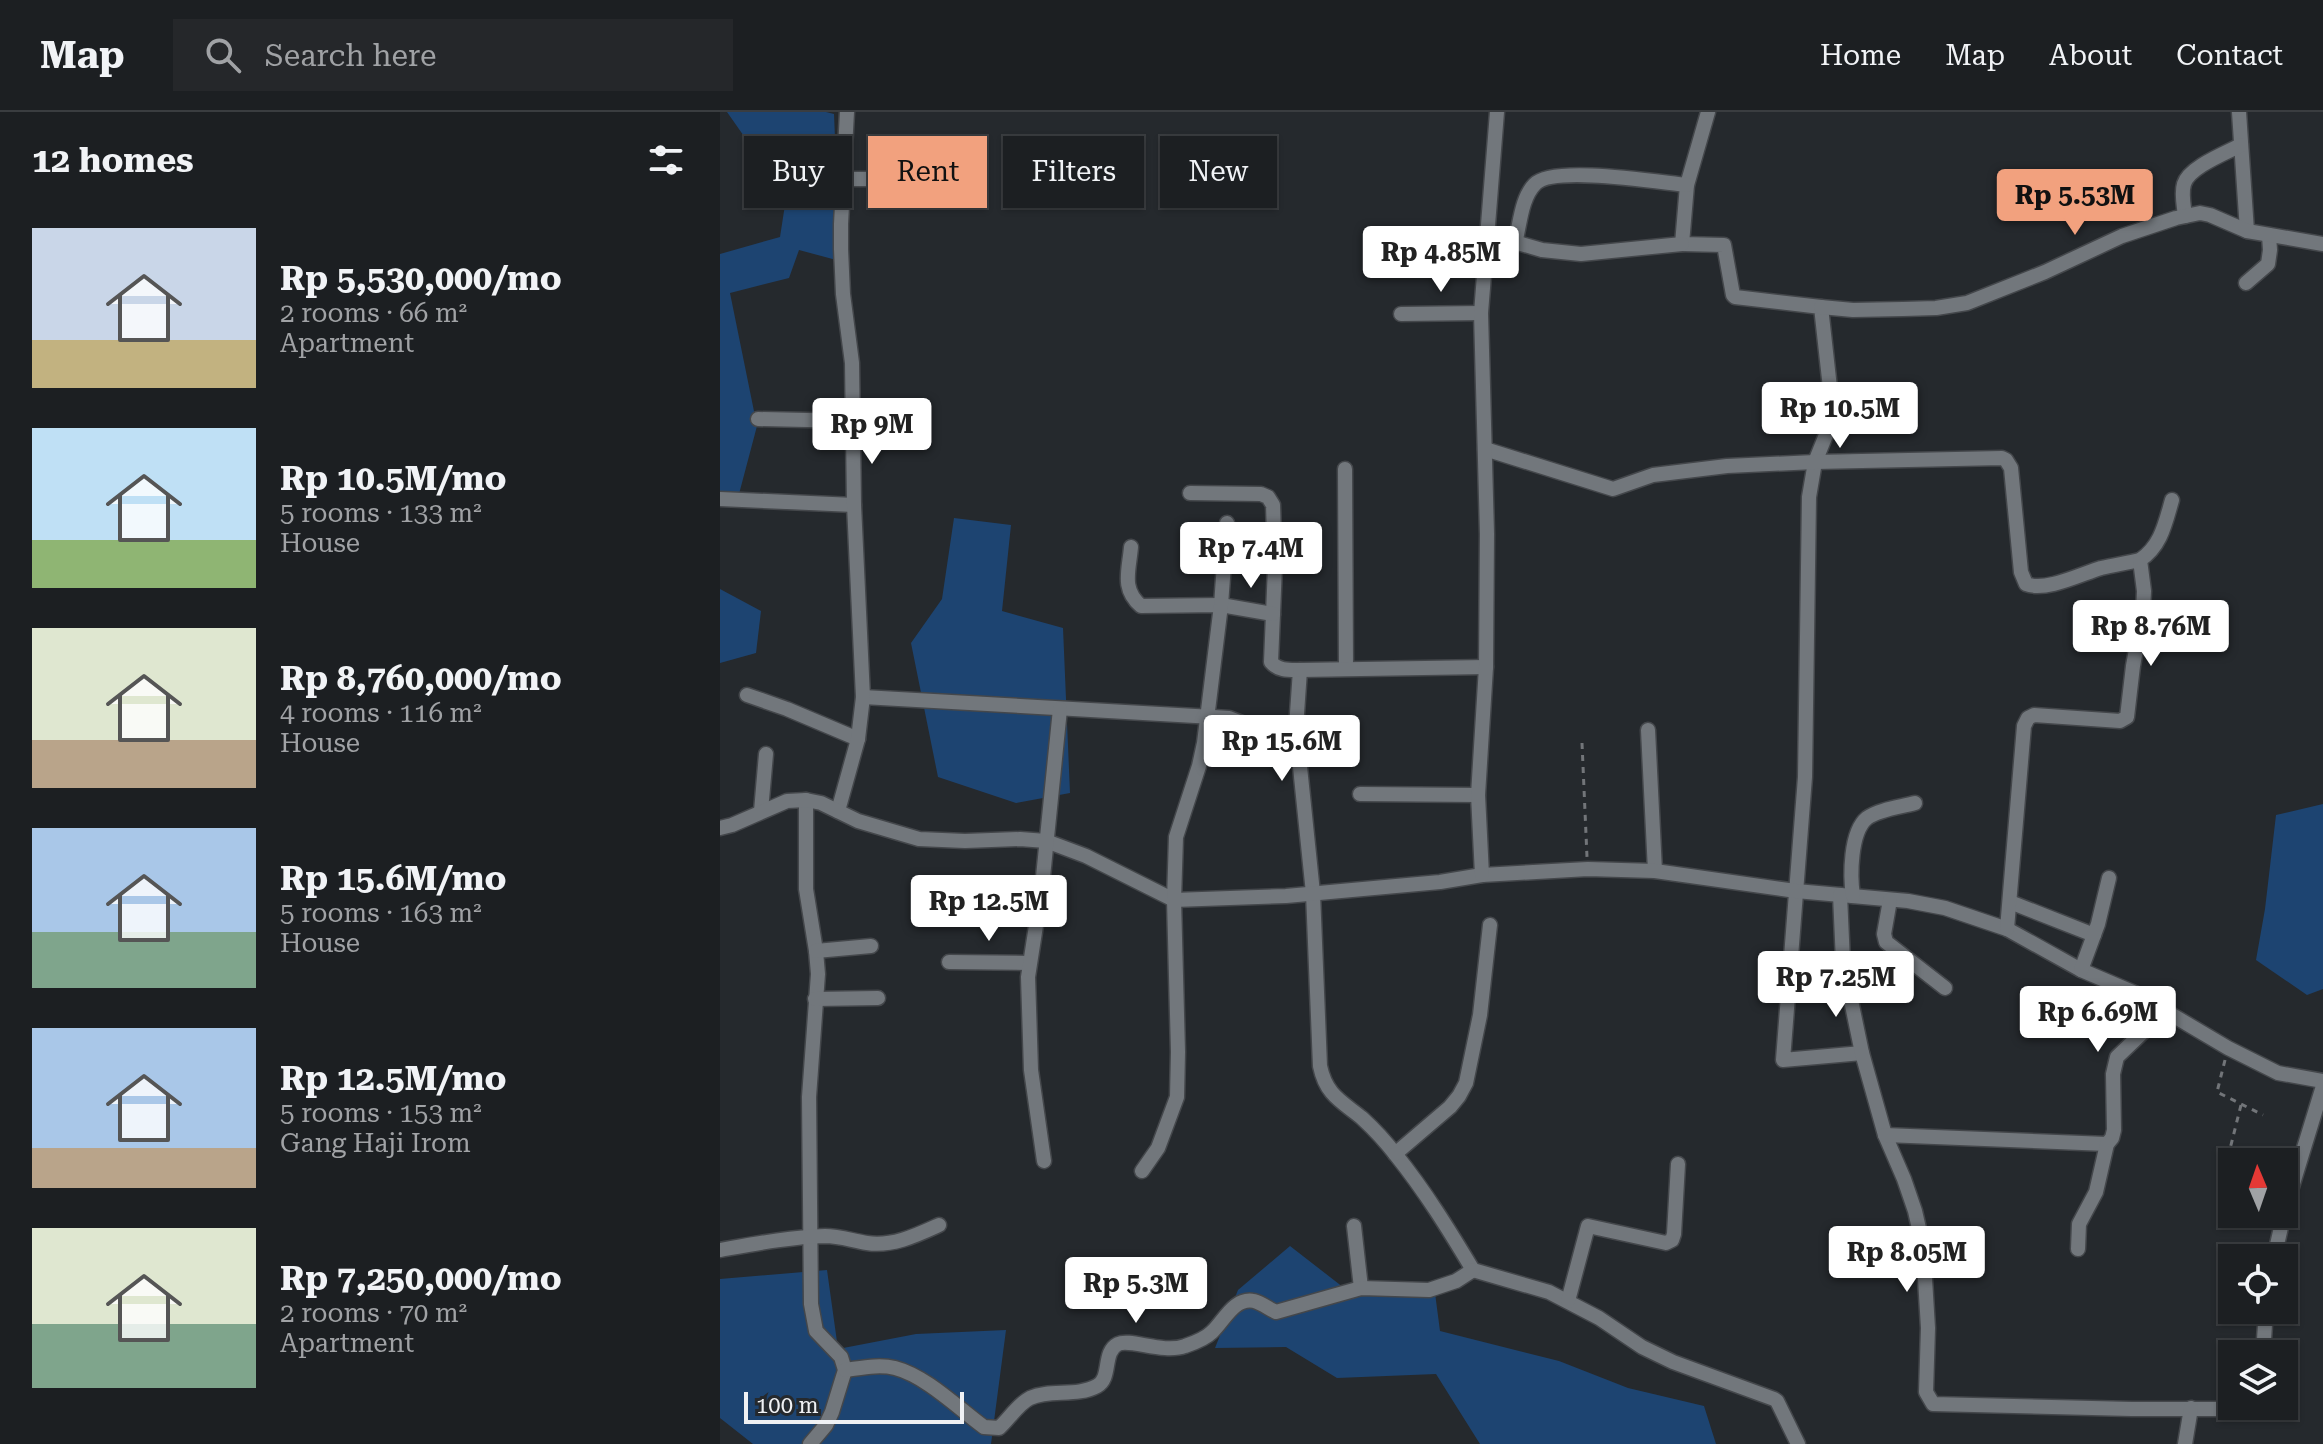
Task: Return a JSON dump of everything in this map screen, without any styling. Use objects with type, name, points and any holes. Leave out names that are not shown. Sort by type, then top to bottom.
[{"type":"street","points":[[846,136],[847,112]]},
{"type":"street","points":[[1482,875],[1478,795],[1486,667],[1487,534],[1481,313],[1497,112]]},
{"type":"street","points":[[1682,244],[1687,185],[1708,112]]},
{"type":"street","points":[[2239,112],[2247,231]]},
{"type":"street","points":[[2185,216],[2183,194],[2188,175],[2241,145]]},
{"type":"street","points":[[1515,243],[1528,193],[1536,182],[1545,177],[1581,175],[1687,185]]},
{"type":"street","points":[[838,811],[858,739],[863,697],[854,505],[852,363],[843,294],[842,208]]},
{"type":"street","points":[[1487,234],[1542,250],[1581,254],[1682,244],[1724,245],[1733,295],[1738,298],[1853,310],[1936,308],[1967,303],[2045,272],[2122,236],[2200,213],[2247,231],[2323,244]]},
{"type":"street","points":[[2246,283],[2268,264],[2269,235]]},
{"type":"street","points":[[1821,307],[1832,406],[1828,430],[1815,462],[1809,497],[1805,777],[1783,1060],[1862,1053]]},
{"type":"street","points":[[1401,314],[1481,313]]},
{"type":"street","points":[[758,419],[852,421]]},
{"type":"street","points":[[1485,449],[1613,489],[1661,473],[1727,466],[2002,458],[2011,468],[2021,572],[2026,584],[2036,587],[2140,560],[2161,538],[2172,500]]},
{"type":"street","points":[[1345,469],[1346,668]]},
{"type":"street","points":[[1190,493],[1251,493],[1268,497],[1273,505],[1275,566],[1271,662],[1275,667],[1300,670],[1486,667]]},
{"type":"street","points":[[720,499],[854,505]]},
{"type":"street","points":[[1142,1171],[1158,1148],[1177,1097],[1176,837],[1204,743],[1221,605],[1227,523]]},
{"type":"street","points":[[1131,547],[1127,585],[1131,598],[1141,606],[1221,605],[1273,614]]},
{"type":"street","points":[[2007,929],[2024,726],[2028,718],[2034,715],[2120,721],[2127,717],[2143,611],[2140,560]]},
{"type":"street","points":[[1225,561],[1275,566]]},
{"type":"street","points":[[1300,670],[1296,728],[1313,893],[1320,1066],[1330,1093],[1364,1121],[1395,1154],[1473,1270],[1524,1283],[1568,1301],[1642,1347],[1673,1362],[1774,1399],[1798,1444]]},
{"type":"street","points":[[747,695],[858,739]]},
{"type":"street","points":[[863,697],[1229,718],[1247,725],[1296,728]]},
{"type":"street","points":[[1044,1161],[1031,1070],[1029,963],[1042,887],[1060,709]]},
{"type":"street","points":[[1648,730],[1655,871]]},
{"type":"street","points":[[761,811],[766,754]]},
{"type":"street","points":[[1360,794],[1478,795]]},
{"type":"street","points":[[720,828],[792,800],[806,800],[858,821],[919,839],[1046,841],[1086,856],[1174,900],[1313,893],[1440,882],[1482,875],[1588,869],[1655,871],[1945,908],[2007,929],[2081,970],[2135,993],[2228,1048],[2278,1073],[2323,1083],[2298,1167]]},
{"type":"street","points":[[806,800],[806,889],[818,974],[809,1097],[812,1318],[816,1331],[841,1357],[845,1370],[826,1425],[810,1444]]},
{"type":"street","points":[[1915,803],[1875,814],[1858,829],[1846,896],[1843,962],[1862,1053],[1885,1135],[1915,1211],[1923,1246],[1928,1328],[1926,1392],[1933,1404],[2218,1408]]},
{"type":"street","points":[[2081,970],[2109,878]]},
{"type":"street","points":[[1890,900],[1884,934],[1886,942],[1945,988]]},
{"type":"street","points":[[2010,902],[2094,935]]},
{"type":"street","points":[[1395,1154],[1450,1107],[1466,1083],[1480,1015],[1490,925]]},
{"type":"street","points":[[816,951],[871,946]]},
{"type":"street","points":[[949,962],[1029,963]]},
{"type":"street","points":[[815,999],[878,998]]},
{"type":"street","points":[[2078,1249],[2079,1224],[2096,1192],[2107,1144],[2114,1130],[2113,1074],[2117,1057],[2165,1011]]},
{"type":"street","points":[[1885,1135],[2107,1144]]},
{"type":"street","points":[[1568,1301],[1588,1226],[1666,1243],[1672,1240],[1678,1164]]},
{"type":"street","points":[[720,1250],[811,1236],[833,1236],[883,1244],[910,1238],[939,1225]]},
{"type":"street","points":[[1354,1226],[1361,1288]]},
{"type":"street","points":[[845,1370],[893,1368],[919,1378],[984,1427],[995,1429],[1028,1399],[1100,1385],[1104,1380],[1109,1354],[1119,1343],[1175,1349],[1210,1334],[1242,1302],[1254,1301],[1275,1312],[1361,1288],[1429,1290],[1456,1281],[1473,1270]]},
{"type":"street","points":[[2185,1444],[2191,1408]]},
{"type":"path","points":[[1582,743],[1588,869]]},
{"type":"path","points":[[2228,1048],[2217,1092],[2263,1115]]},
{"type":"path","points":[[2230,1148],[2241,1105]]},
{"type":"shaded area","points":[[727,112],[834,114],[835,136],[744,136]]},
{"type":"shaded area","points":[[784,208],[838,208],[840,261],[799,250],[789,278],[730,293],[757,426],[739,494],[720,492],[720,254],[780,237]]},
{"type":"shaded area","points":[[954,518],[1011,525],[1002,611],[1063,628],[1070,793],[1016,803],[938,777],[911,643],[942,599]]},
{"type":"shaded area","points":[[720,589],[761,611],[756,653],[720,663]]},
{"type":"shaded area","points":[[2323,804],[2323,989],[2307,995],[2256,960],[2276,815]]},
{"type":"shaded area","points":[[1290,1246],[1348,1291],[1435,1293],[1440,1331],[1559,1361],[1628,1388],[1704,1406],[1716,1444],[1480,1444],[1436,1374],[1337,1378],[1286,1347],[1215,1348],[1238,1290]]},
{"type":"shaded area","points":[[827,1270],[838,1349],[916,1334],[1006,1330],[991,1444],[753,1444],[720,1418],[720,1279]]}]
